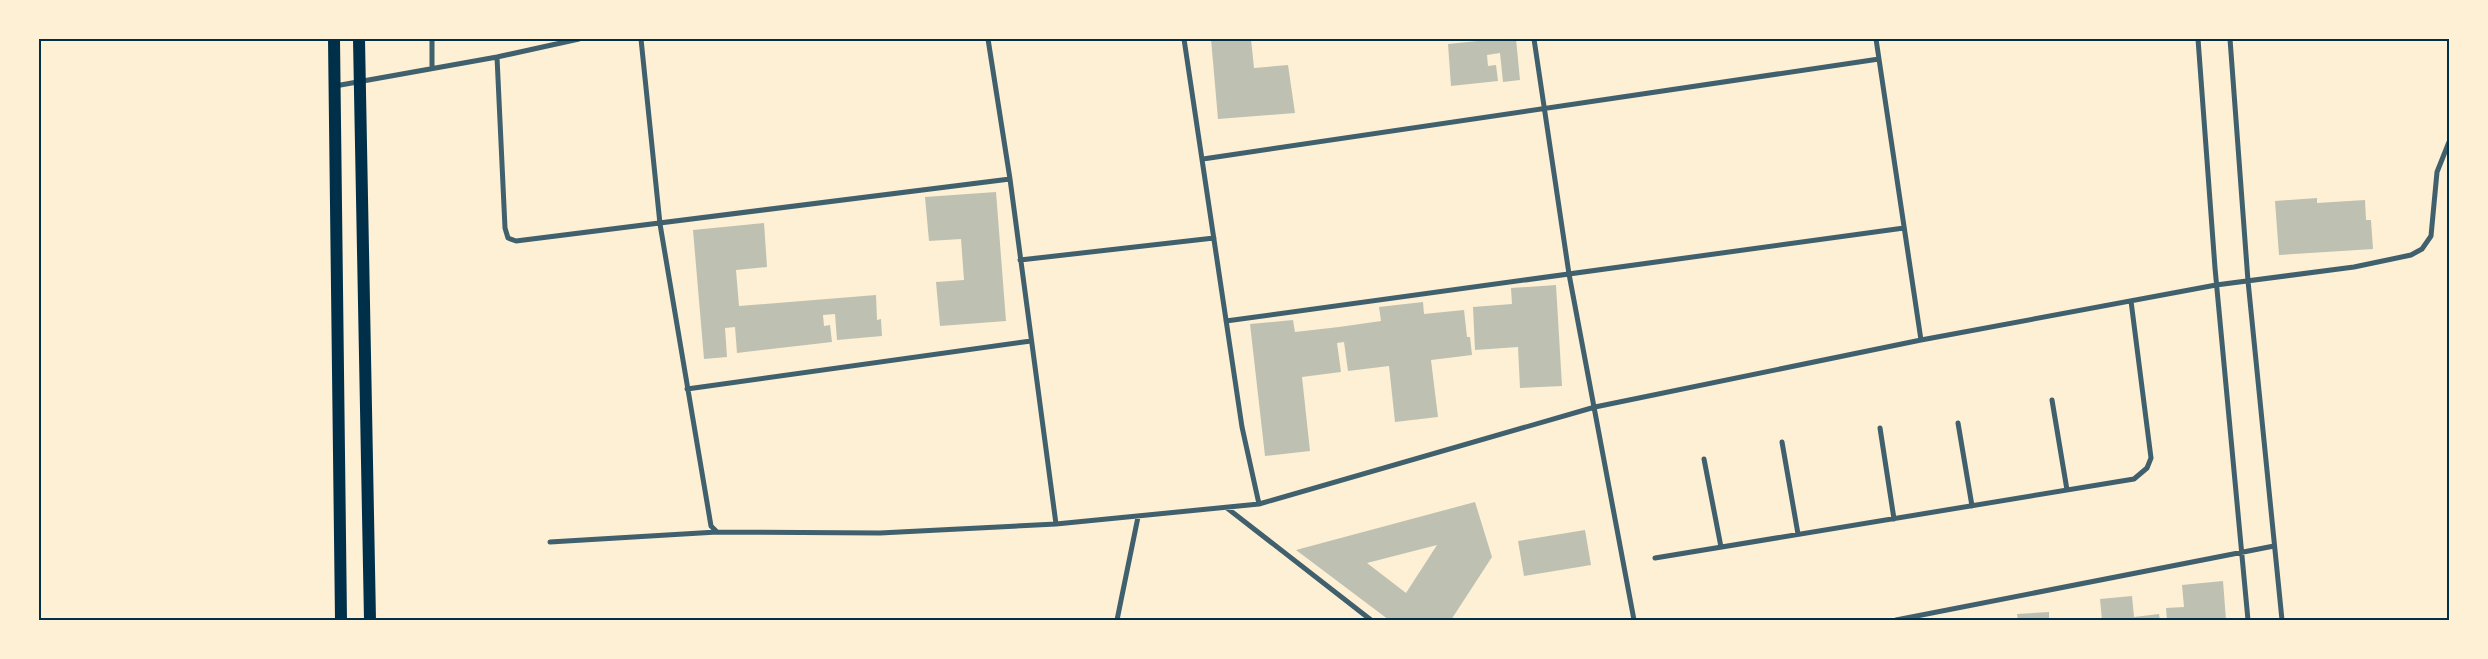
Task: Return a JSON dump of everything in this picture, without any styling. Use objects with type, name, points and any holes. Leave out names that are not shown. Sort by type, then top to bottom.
[{"type":"main road","points":[[334,39],[341,620]]},
{"type":"main road","points":[[359,39],[370,620]]},
{"type":"street","points":[[432,39],[432,68]]},
{"type":"street","points":[[334,86],[497,58],[561,40],[579,39]]},
{"type":"street","points":[[641,39],[660,224],[711,526],[717,532]]},
{"type":"street","points":[[988,39],[1010,179],[1056,524]]},
{"type":"street","points":[[1184,39],[1242,427],[1259,504]]},
{"type":"street","points":[[1534,39],[1569,274],[1634,620]]},
{"type":"street","points":[[1876,39],[1921,340]]},
{"type":"street","points":[[2198,39],[2216,285],[2240,553],[2248,620]]},
{"type":"street","points":[[2230,39],[2248,281],[2282,620]]},
{"type":"street","points":[[497,58],[505,228],[508,238],[516,241],[1010,179]]},
{"type":"street","points":[[1203,159],[1879,59]]},
{"type":"street","points":[[550,542],[717,532],[880,533],[1056,524],[1259,504],[1595,407],[1921,340],[2216,285],[2354,267],[2411,255],[2428,244],[2431,236],[2437,172],[2449,142]]},
{"type":"street","points":[[1226,322],[1904,228]]},
{"type":"street","points":[[1020,260],[1214,238]]},
{"type":"street","points":[[1655,558],[2134,479],[2141,474],[2151,458],[2131,301]]},
{"type":"street","points":[[687,388],[1031,341]]},
{"type":"street","points":[[2052,400],[2067,490]]},
{"type":"street","points":[[1958,423],[1972,506]]},
{"type":"street","points":[[1880,428],[1894,519]]},
{"type":"street","points":[[1782,442],[1798,534]]},
{"type":"street","points":[[1704,459],[1721,547]]},
{"type":"street","points":[[1227,508],[1371,620]]},
{"type":"street","points":[[1117,620],[1138,517]]},
{"type":"street","points":[[1896,620],[2274,546]]},
{"type":"building","points":[[1211,39],[1251,39],[1254,68],[1288,65],[1295,113],[1218,119]]},
{"type":"building","points":[[1478,39],[1516,39],[1520,80],[1503,82],[1500,53],[1487,55],[1488,66],[1496,65],[1498,81],[1451,86],[1448,44],[1478,41]]},
{"type":"building","points":[[996,192],[1006,321],[940,326],[936,282],[964,280],[961,239],[929,241],[925,197]]},
{"type":"building","points":[[2317,198],[2317,203],[2365,200],[2366,220],[2371,220],[2373,249],[2279,255],[2275,201]]},
{"type":"building","points":[[764,223],[767,267],[736,270],[739,306],[876,295],[877,320],[881,319],[882,336],[837,340],[835,314],[823,315],[824,326],[830,325],[832,342],[737,353],[735,327],[725,328],[727,357],[704,359],[693,230]]},
{"type":"building","points":[[1556,285],[1562,386],[1520,388],[1518,347],[1475,350],[1473,307],[1512,304],[1511,288]]},
{"type":"building","points":[[1423,302],[1424,314],[1464,310],[1467,337],[1470,337],[1472,355],[1431,360],[1438,417],[1395,422],[1389,366],[1348,371],[1344,342],[1337,343],[1341,372],[1302,377],[1310,451],[1265,456],[1250,324],[1293,320],[1295,332],[1339,327],[1381,321],[1379,307]]},
{"type":"building","points":[[1475,502],[1492,557],[1451,620],[1389,620],[1296,550]],"holes":[[[1437,545],[1406,593],[1367,563]]]},
{"type":"building","points":[[1585,530],[1591,565],[1524,576],[1518,541]]},
{"type":"building","points":[[2223,581],[2226,620],[2167,620],[2166,608],[2184,607],[2182,585]]},
{"type":"building","points":[[2132,596],[2134,617],[2159,614],[2160,620],[2102,620],[2100,599]]},
{"type":"building","points":[[2049,612],[2049,620],[2018,620],[2017,614]]}]
